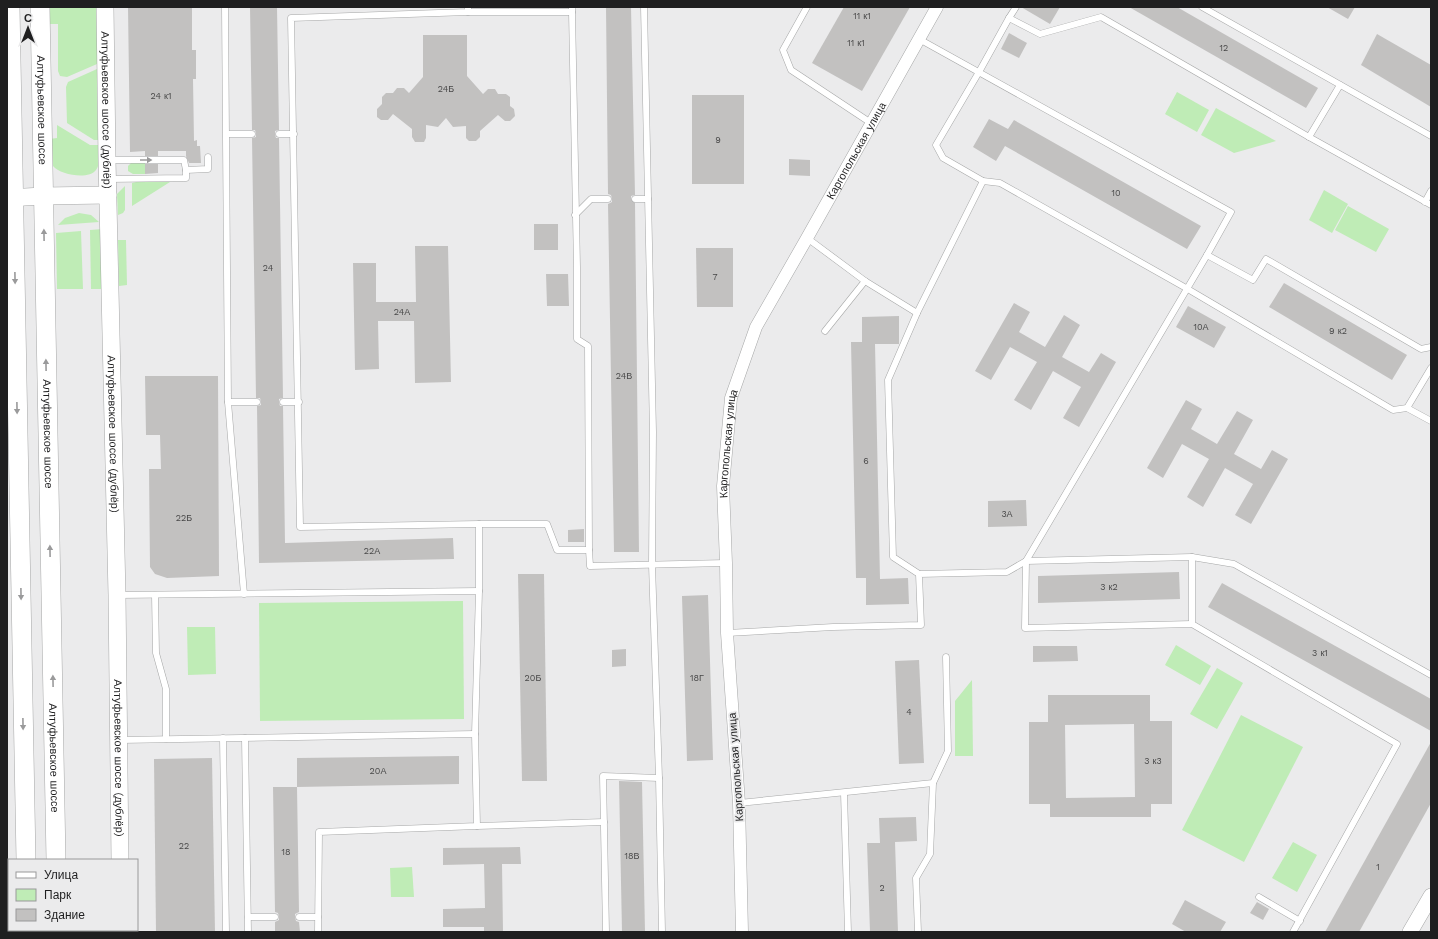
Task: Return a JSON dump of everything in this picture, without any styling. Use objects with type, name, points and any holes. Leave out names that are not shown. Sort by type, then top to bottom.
[{"type":"main road","points":[[10,7],[10,198],[26,859]]},
{"type":"main road","name":"Алтуфьевское шоссе","points":[[40,7],[56,859]]},
{"type":"main road","name":"Алтуфьевское шоссе (дублёр)","points":[[105,7],[107,187],[117,595],[120,859]]},
{"type":"main road","points":[[10,198],[43,196],[107,187]]},
{"type":"street","name":"Каргопольская улица","points":[[742,932],[739,803],[727,633],[723,486],[731,398],[756,326],[937,7]]},
{"type":"street","points":[[1415,930],[1431,896]]},
{"type":"lane","points":[[225,7],[228,402],[244,594]]},
{"type":"lane","points":[[644,7],[653,432],[652,565],[662,932]]},
{"type":"lane","points":[[807,7],[783,50],[791,70],[871,123]]},
{"type":"lane","points":[[1016,7],[936,145],[944,158],[983,181],[1000,183],[1186,288],[1393,410],[1407,408],[1431,421]]},
{"type":"lane","points":[[1202,7],[1431,136]]},
{"type":"lane","points":[[589,550],[557,550],[547,524],[300,527],[299,402],[291,18],[468,10],[572,10],[577,339],[588,346],[590,566],[726,563]]},
{"type":"lane","points":[[1009,18],[1040,34],[1101,17],[1309,137],[1431,205]]},
{"type":"lane","points":[[919,39],[1231,212],[1026,561],[1025,628],[1192,624],[1397,744],[1293,932]]},
{"type":"lane","points":[[1309,137],[1340,85]]},
{"type":"lane","points":[[227,134],[252,134]]},
{"type":"lane","points":[[279,134],[294,134]]},
{"type":"lane","points":[[186,170],[208,169],[208,157]]},
{"type":"lane","points":[[107,160],[184,160],[186,170],[186,178],[107,187]]},
{"type":"lane","points":[[983,181],[917,313],[888,380],[893,556],[919,574],[1007,572],[1026,561],[1192,557],[1234,564],[1431,674]]},
{"type":"lane","points":[[1425,202],[1431,191]]},
{"type":"lane","points":[[575,215],[591,199],[608,199]]},
{"type":"lane","points":[[635,199],[648,199]]},
{"type":"lane","points":[[807,238],[865,281],[917,313]]},
{"type":"lane","points":[[1207,255],[1254,280],[1266,259],[1421,349],[1431,347]]},
{"type":"lane","points":[[825,331],[865,281]]},
{"type":"lane","points":[[1407,408],[1431,368]]},
{"type":"lane","points":[[228,402],[256,402]]},
{"type":"lane","points":[[283,402],[299,402]]},
{"type":"lane","points":[[477,826],[475,734],[479,590],[479,524]]},
{"type":"lane","points":[[1192,557],[1192,624]]},
{"type":"lane","points":[[727,633],[833,627],[921,625],[919,574]]},
{"type":"lane","points":[[117,595],[479,590]]},
{"type":"lane","points":[[155,595],[156,653],[166,689],[166,739]]},
{"type":"lane","points":[[918,932],[916,878],[930,854],[933,783],[948,752],[946,657]]},
{"type":"lane","points":[[118,740],[475,734]]},
{"type":"lane","points":[[223,738],[226,932]]},
{"type":"lane","points":[[245,738],[248,932]]},
{"type":"lane","points":[[606,932],[603,776],[659,778]]},
{"type":"lane","points":[[739,803],[933,783]]},
{"type":"lane","points":[[844,792],[848,932]]},
{"type":"lane","points":[[318,932],[319,832],[604,822]]},
{"type":"lane","points":[[1259,897],[1300,921]]},
{"type":"lane","points":[[248,917],[275,917]]},
{"type":"lane","points":[[299,917],[318,917]]},
{"type":"green space","points":[[47,7],[97,7],[97,64],[67,77],[60,76],[58,71],[58,24],[47,24]]},
{"type":"green space","points":[[97,69],[98,140],[94,140],[67,123],[66,87],[68,82]]},
{"type":"green space","points":[[1177,92],[1209,110],[1197,132],[1165,114]]},
{"type":"green space","points":[[1216,108],[1276,141],[1234,153],[1201,135]]},
{"type":"green space","points":[[57,125],[90,145],[98,145],[99,158],[98,168],[96,170],[87,175],[81,176],[62,172],[53,166],[50,157],[49,139],[57,138]]},
{"type":"green space","points":[[145,162],[145,174],[133,174],[128,171],[128,166],[131,163]]},
{"type":"green space","points":[[170,182],[132,206],[132,183]]},
{"type":"green space","points":[[125,186],[125,210],[123,213],[118,215],[117,194]]},
{"type":"green space","points":[[1324,190],[1348,204],[1332,233],[1309,220]]},
{"type":"green space","points":[[1348,206],[1389,229],[1376,252],[1335,230]]},
{"type":"green space","points":[[79,213],[91,215],[99,222],[58,225],[65,218]]},
{"type":"green space","points":[[103,229],[105,289],[91,289],[90,230]]},
{"type":"green space","points":[[81,231],[83,289],[57,289],[56,233]]},
{"type":"green space","points":[[118,240],[126,240],[127,285],[119,286]]},
{"type":"green space","points":[[463,601],[464,719],[260,721],[259,603]]},
{"type":"green space","points":[[187,627],[215,627],[216,674],[188,675]]},
{"type":"green space","points":[[1176,645],[1211,666],[1200,685],[1165,665]]},
{"type":"green space","points":[[1217,668],[1243,683],[1217,729],[1190,714]]},
{"type":"green space","points":[[972,680],[973,756],[955,756],[955,701]]},
{"type":"green space","points":[[1241,715],[1303,747],[1244,862],[1182,830]]},
{"type":"green space","points":[[1293,842],[1317,855],[1297,892],[1272,878]]},
{"type":"green space","points":[[412,867],[414,897],[391,897],[390,868]]},
{"type":"building","points":[[128,7],[192,7],[192,50],[196,50],[196,79],[193,79],[194,141],[197,140],[197,146],[200,146],[201,163],[189,163],[186,156],[186,151],[158,151],[158,156],[145,156],[145,151],[130,152]]},
{"type":"building","points":[[250,7],[277,7],[279,130],[275,131],[275,134],[276,138],[279,138],[283,398],[279,399],[279,402],[280,406],[283,406],[285,543],[453,538],[454,559],[259,563],[257,406],[261,405],[261,402],[260,398],[256,398],[252,138],[256,137],[256,134],[255,130],[252,130]]},
{"type":"building","points":[[606,7],[631,7],[635,195],[631,196],[631,199],[635,203],[639,552],[614,552],[608,204],[612,202],[612,199],[611,195],[608,194]]},
{"type":"building","points":[[844,7],[910,7],[862,91],[812,63]]},
{"type":"building","points":[[1021,7],[1060,7],[1050,24]]},
{"type":"building","points":[[1129,7],[1177,7],[1318,88],[1306,108]]},
{"type":"building","points":[[1327,7],[1355,7],[1348,19]]},
{"type":"building","points":[[1009,33],[1027,43],[1019,58],[1001,49]]},
{"type":"building","points":[[1377,34],[1431,65],[1431,107],[1361,65]]},
{"type":"building","points":[[423,35],[467,35],[467,76],[483,94],[488,89],[495,89],[498,94],[506,94],[510,97],[510,106],[514,109],[515,116],[510,121],[505,121],[498,115],[480,131],[480,137],[476,141],[469,141],[466,138],[466,126],[453,127],[446,118],[438,127],[426,125],[426,138],[424,142],[415,142],[412,137],[412,129],[393,114],[388,120],[381,120],[377,117],[377,109],[382,104],[382,97],[386,93],[393,93],[397,88],[404,88],[409,93],[423,77]]},
{"type":"building","points":[[692,95],[744,95],[744,184],[692,184]]},
{"type":"building","points":[[989,119],[1008,129],[1014,120],[1201,226],[1187,249],[1005,146],[996,161],[973,147]]},
{"type":"building","points":[[789,159],[810,160],[810,176],[789,175]]},
{"type":"building","points":[[145,164],[158,164],[158,173],[145,174]]},
{"type":"building","points":[[534,224],[558,224],[558,250],[534,250]]},
{"type":"building","points":[[415,246],[448,246],[451,382],[415,383],[414,321],[378,321],[379,369],[355,370],[353,263],[376,263],[376,302],[416,302]]},
{"type":"building","points":[[696,248],[733,248],[733,307],[697,307]]},
{"type":"building","points":[[546,274],[568,274],[569,306],[547,306]]},
{"type":"building","points":[[1284,283],[1407,355],[1392,380],[1269,307]]},
{"type":"building","points":[[1014,303],[1030,312],[1019,332],[1045,347],[1064,315],[1080,325],[1062,357],[1089,372],[1101,353],[1116,362],[1079,427],[1063,418],[1081,387],[1053,371],[1031,410],[1014,400],[1037,362],[1010,347],[991,380],[975,371]]},
{"type":"building","points":[[1188,306],[1226,327],[1214,348],[1176,327]]},
{"type":"building","points":[[899,316],[899,344],[875,344],[880,579],[908,578],[909,604],[866,605],[866,578],[856,578],[851,342],[862,342],[862,317]]},
{"type":"building","points":[[145,376],[218,376],[219,576],[167,578],[155,574],[150,567],[149,469],[161,469],[160,435],[146,435]]},
{"type":"building","points":[[1186,400],[1202,409],[1191,429],[1217,444],[1237,411],[1253,420],[1234,454],[1261,469],[1272,450],[1288,459],[1251,524],[1235,515],[1253,484],[1225,468],[1203,507],[1187,497],[1209,459],[1182,444],[1163,478],[1147,468]]},
{"type":"building","points":[[1026,500],[1027,526],[988,527],[988,501]]},
{"type":"building","points":[[584,529],[584,542],[568,542],[568,530]]},
{"type":"building","points":[[1179,572],[1180,599],[1038,603],[1038,576]]},
{"type":"building","points":[[518,574],[544,574],[547,781],[522,781]]},
{"type":"building","points":[[1222,583],[1431,699],[1431,731],[1208,607]]},
{"type":"building","points":[[708,595],[713,760],[687,761],[682,596]]},
{"type":"building","points":[[1033,646],[1077,646],[1078,661],[1033,662]]},
{"type":"building","points":[[626,649],[626,666],[612,667],[612,650]]},
{"type":"building","points":[[919,660],[924,763],[899,764],[895,661]]},
{"type":"building","points":[[1048,695],[1150,695],[1150,721],[1172,721],[1172,804],[1151,804],[1151,817],[1050,817],[1050,804],[1029,804],[1029,722],[1048,722]],"holes":[[[1134,724],[1135,797],[1066,798],[1065,725]]]},
{"type":"building","points":[[1431,742],[1431,803],[1359,932],[1325,932]]},
{"type":"building","points":[[459,756],[459,784],[297,787],[297,758]]},
{"type":"building","points":[[212,758],[215,932],[156,932],[154,759]]},
{"type":"building","points":[[619,781],[642,782],[645,932],[622,932]]},
{"type":"building","points":[[273,787],[297,787],[299,912],[295,914],[295,917],[296,921],[299,922],[300,932],[275,932],[275,922],[279,920],[279,917],[278,913],[275,912]]},
{"type":"building","points":[[916,817],[917,841],[895,842],[898,932],[870,932],[867,843],[880,843],[879,818]]},
{"type":"building","points":[[520,847],[521,864],[502,864],[503,932],[484,932],[484,927],[443,927],[443,909],[485,908],[484,864],[443,865],[443,848]]},
{"type":"building","points":[[1185,900],[1226,922],[1220,932],[1186,932],[1172,924]]},
{"type":"building","points":[[1257,902],[1269,909],[1263,920],[1250,913]]}]
